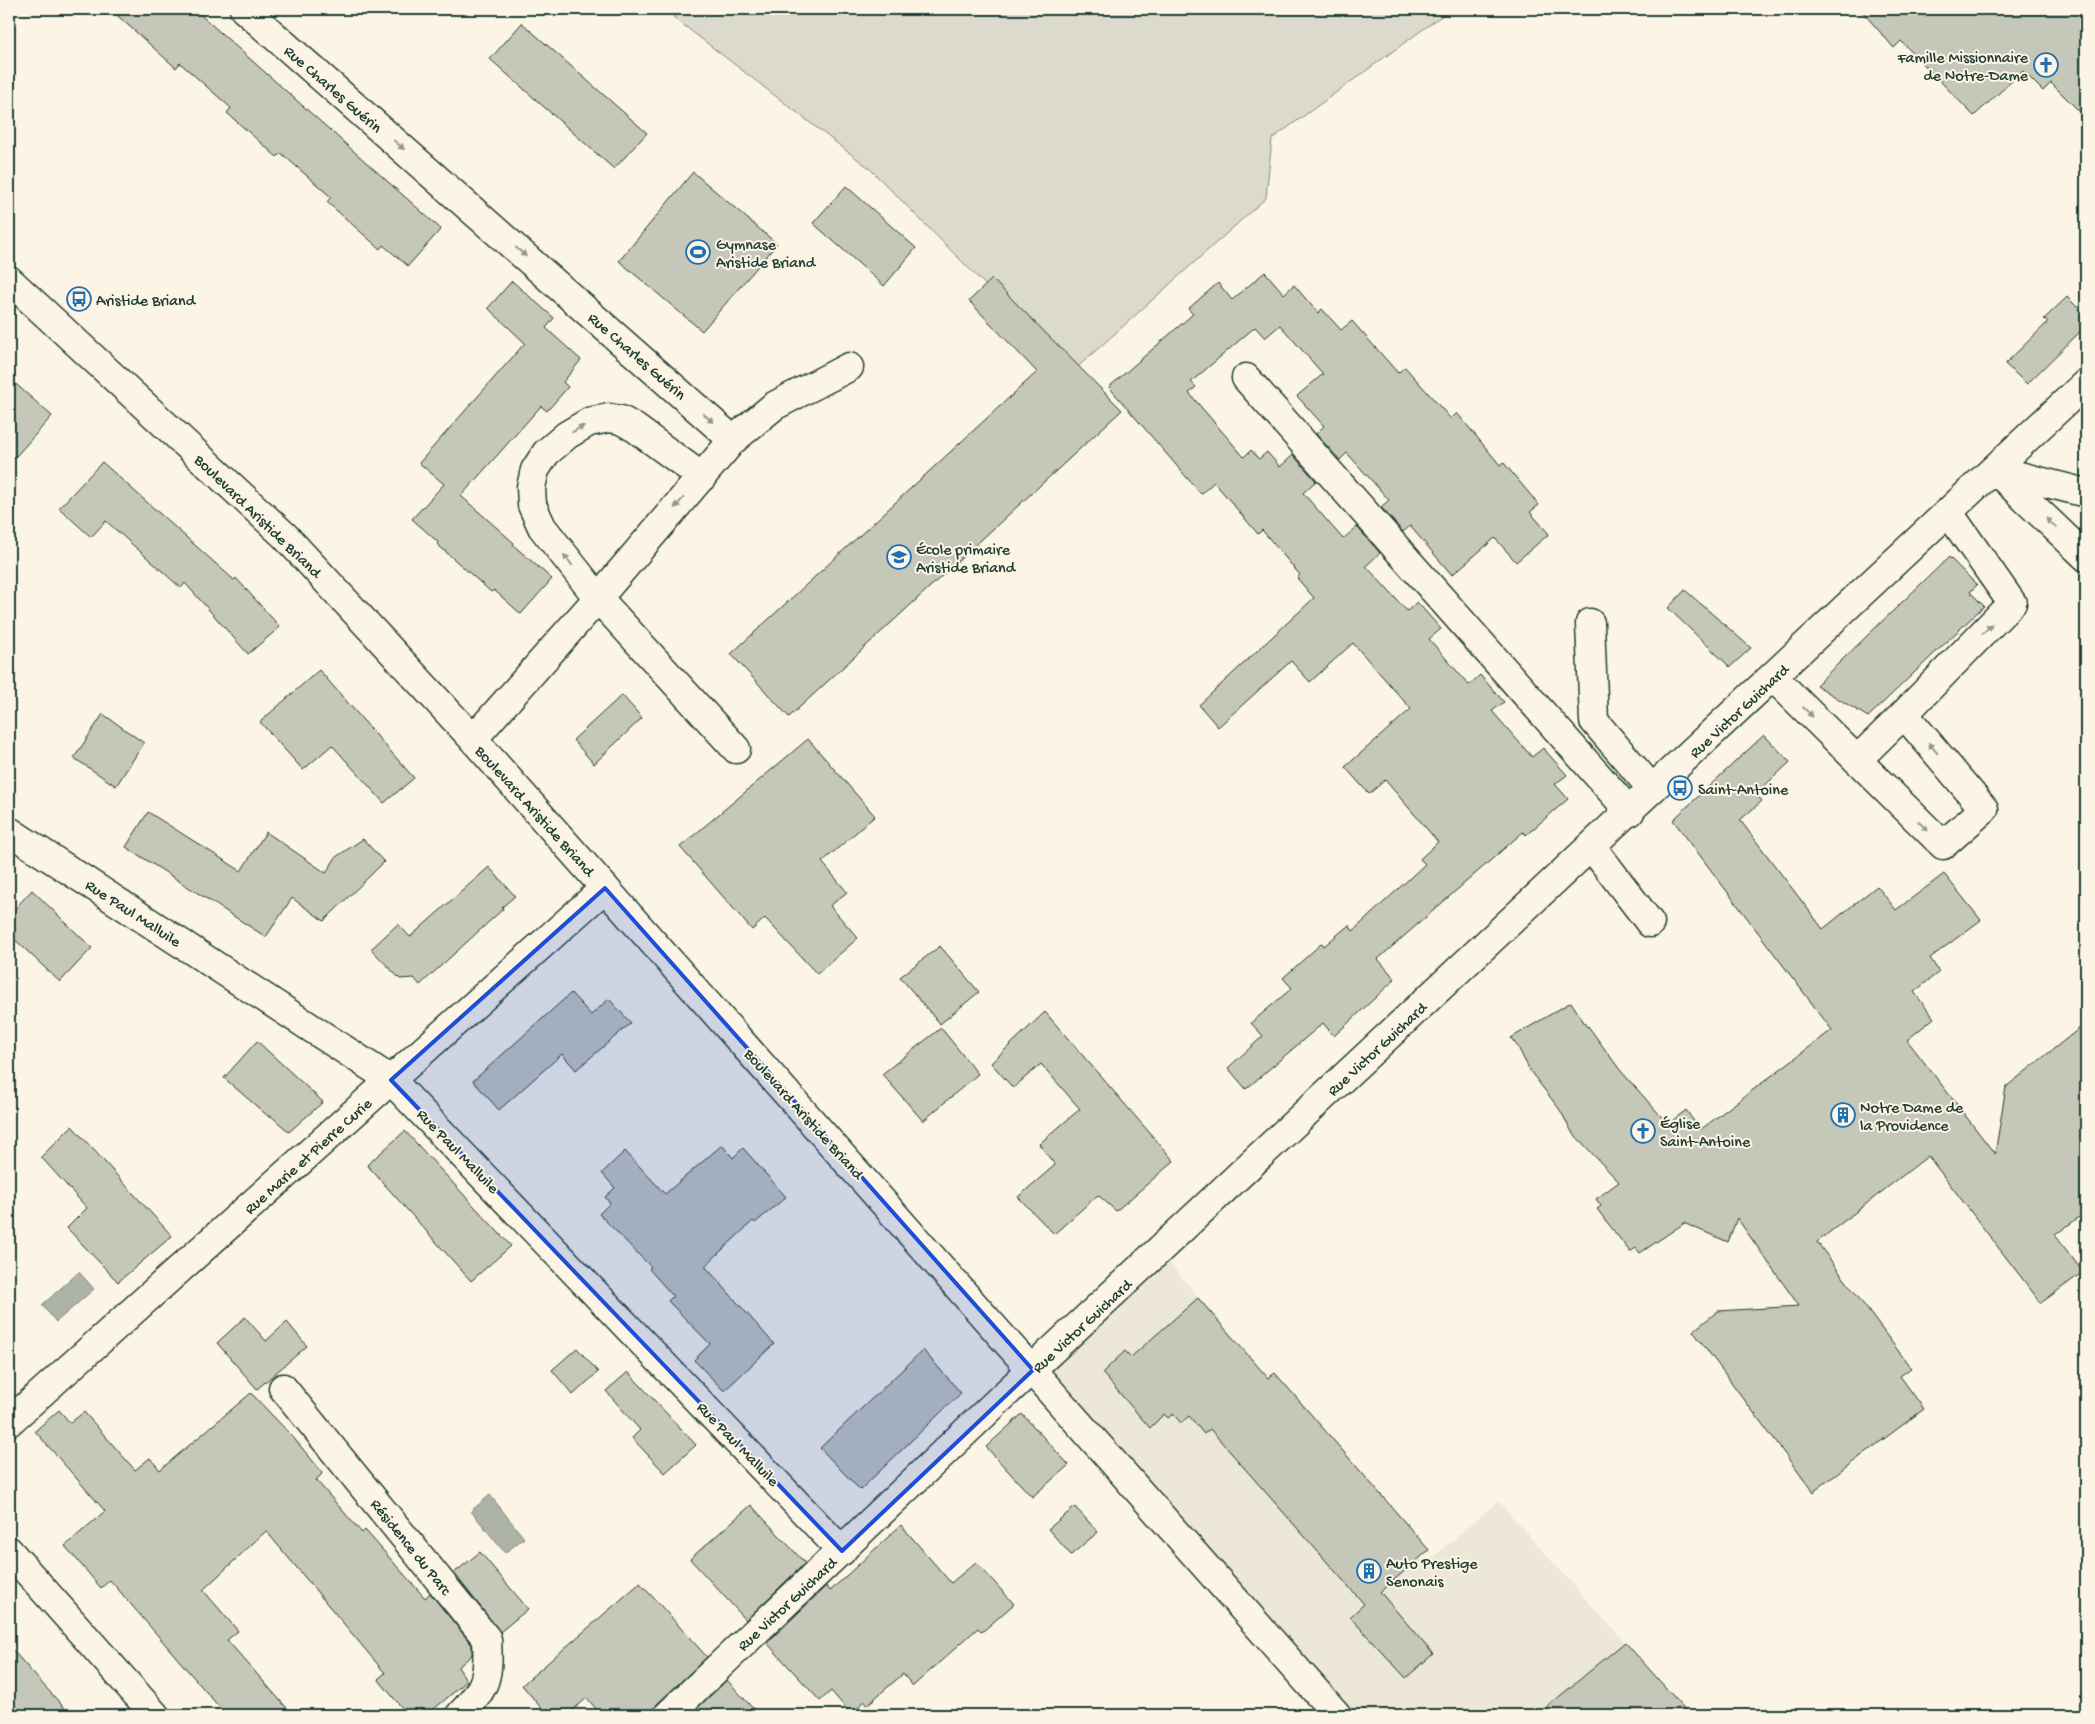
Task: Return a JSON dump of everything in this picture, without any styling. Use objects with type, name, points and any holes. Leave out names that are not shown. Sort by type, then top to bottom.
[{"type":"main road","name":"Rue Charles Guérin","points":[[244,9],[733,440]]},
{"type":"main road","name":"Boulevard Aristide Briand","points":[[9,280],[285,536],[473,739],[1337,1715]]},
{"type":"main road","points":[[473,739],[598,598],[733,440],[774,406],[849,367]]},
{"type":"main road","points":[[1246,378],[1630,812]]},
{"type":"main road","name":"Rue Victor Guichard","points":[[668,1715],[1000,1399],[1630,812],[1652,789],[2086,383]]},
{"type":"main road","points":[[702,477],[635,428],[621,420],[609,418],[589,422],[567,435],[546,453],[535,470],[531,487],[532,505],[542,527],[598,598],[736,749]]},
{"type":"main road","points":[[1995,470],[2086,493]]},
{"type":"main road","points":[[1995,470],[2086,557]]},
{"type":"main road","points":[[1857,760],[2012,603],[1949,513]]},
{"type":"main road","points":[[1590,623],[1594,721],[1652,789]]},
{"type":"main road","points":[[1773,677],[1943,845],[1984,809],[1904,714]]},
{"type":"main road","name":"Rue Paul Malluile","points":[[9,831],[391,1080],[842,1551]]},
{"type":"main road","points":[[1592,847],[1650,922]]},
{"type":"main road","name":"Rue Marie et Pierre Curie","points":[[9,1422],[606,888]]},
{"type":"main road","name":"Résidence du Parc","points":[[283,1388],[487,1639],[489,1670],[478,1697],[460,1715]]},
{"type":"main road","points":[[9,1551],[156,1715]]},
{"type":"highlighted area","points":[[605,888],[1033,1370],[842,1551],[391,1080]]},
{"type":"shaded area","points":[[679,9],[1451,9],[1272,139],[1266,198],[1072,372],[869,168],[673,17]]},
{"type":"shaded area","points":[[1162,1254],[1426,1563],[1498,1501],[1690,1715],[1350,1715],[1042,1365]]},
{"type":"shaded area","points":[[79,1272],[94,1289],[56,1322],[42,1305]]},
{"type":"shaded area","points":[[490,1495],[524,1538],[505,1553],[471,1511]]},
{"type":"building","points":[[110,9],[194,9],[441,229],[408,266],[383,245],[380,249],[327,202],[331,197],[281,153],[277,157],[227,113],[231,108],[180,63],[176,68]]},
{"type":"building","name":"Famille Missionnaire de Notre-Dame","points":[[1860,9],[2086,9],[2086,118],[2051,83],[2043,91],[2023,71],[1974,116],[1901,41],[1894,48]]},
{"type":"building","points":[[522,23],[647,133],[614,169],[490,59]]},
{"type":"building","name":"Gymnase Aristide Briand","points":[[693,172],[777,244],[702,331],[619,261]]},
{"type":"building","points":[[846,186],[916,248],[884,286],[813,223]]},
{"type":"building","points":[[1265,272],[1284,294],[1294,285],[1318,313],[1322,309],[1341,330],[1352,321],[1398,373],[1405,367],[1451,419],[1457,413],[1500,465],[1503,462],[1539,505],[1530,512],[1549,534],[1516,562],[1495,538],[1452,575],[1410,526],[1403,532],[1381,507],[1389,500],[1347,453],[1340,460],[1316,434],[1324,426],[1297,396],[1323,374],[1280,325],[1265,338],[1255,327],[1191,382],[1196,387],[1189,393],[1244,457],[1251,450],[1259,459],[1267,452],[1280,467],[1293,455],[1316,481],[1303,493],[1343,539],[1357,527],[1380,553],[1366,566],[1407,611],[1417,602],[1441,629],[1429,639],[1469,685],[1480,675],[1504,702],[1492,711],[1532,757],[1543,748],[1567,775],[1555,784],[1568,799],[1526,835],[1523,832],[1378,959],[1395,979],[1334,1036],[1323,1023],[1246,1089],[1228,1068],[1263,1036],[1251,1023],[1292,988],[1283,978],[1322,943],[1324,946],[1349,925],[1353,931],[1425,864],[1420,859],[1438,842],[1385,780],[1369,794],[1345,767],[1411,709],[1353,643],[1310,682],[1291,661],[1218,727],[1199,705],[1314,598],[1297,578],[1300,575],[1262,530],[1258,534],[1214,482],[1201,494],[1109,387],[1193,314],[1188,309],[1218,283],[1232,300]]},
{"type":"building","name":"École primaire Aristide Briand","points":[[992,279],[1122,410],[789,717],[731,654],[1037,372],[969,301]]},
{"type":"building","points":[[512,281],[554,318],[546,328],[581,360],[563,382],[568,387],[547,411],[541,406],[461,496],[552,579],[521,614],[494,590],[491,592],[412,519],[444,484],[419,463],[525,343],[488,308]]},
{"type":"building","points":[[2067,297],[2086,316],[2086,326],[2027,384],[2005,364],[2048,322],[2044,319]]},
{"type":"building","points":[[9,378],[52,416],[9,464]]},
{"type":"building","points":[[102,462],[234,580],[236,578],[280,627],[248,654],[185,583],[181,588],[106,521],[91,537],[59,508]]},
{"type":"building","points":[[1949,557],[1977,585],[1970,592],[1984,606],[1868,717],[1816,685]]},
{"type":"building","points":[[1685,590],[1751,648],[1730,667],[1668,608]]},
{"type":"building","points":[[319,670],[414,778],[384,803],[332,745],[303,770],[260,722]]},
{"type":"building","points":[[622,695],[642,718],[594,764],[573,740]]},
{"type":"building","points":[[103,714],[144,743],[116,786],[74,758]]},
{"type":"building","name":"Notre Dame de la Providence","points":[[1764,735],[1790,762],[1756,794],[1762,801],[1740,820],[1823,929],[1877,886],[1896,910],[1944,874],[1981,920],[1930,958],[1939,972],[1914,992],[1934,1018],[1907,1040],[1995,1154],[2006,1087],[2086,1023],[2086,1212],[2055,1235],[2083,1272],[2041,1303],[1928,1156],[1817,1242],[1911,1368],[1900,1376],[1924,1409],[1813,1492],[1693,1331],[1718,1311],[1799,1306],[1737,1218],[1728,1242],[1686,1224],[1686,1222],[1640,1253],[1636,1248],[1630,1252],[1597,1209],[1601,1206],[1596,1199],[1619,1182],[1572,1132],[1560,1110],[1530,1071],[1518,1047],[1511,1038],[1571,1002],[1587,1027],[1620,1070],[1668,1124],[1686,1110],[1700,1130],[1832,1030],[1673,820]]},
{"type":"building","points":[[808,739],[875,816],[822,862],[847,892],[830,906],[858,938],[817,974],[765,918],[752,930],[680,847]]},
{"type":"building","points":[[148,812],[241,871],[266,832],[326,873],[336,857],[363,839],[384,862],[324,921],[292,898],[266,937],[126,847]]},
{"type":"building","points":[[489,867],[515,896],[420,985],[414,978],[400,979],[371,949],[398,924],[410,937]]},
{"type":"building","points":[[32,890],[92,948],[60,982],[9,934],[9,915]]},
{"type":"building","points":[[940,946],[979,992],[940,1024],[900,977]]},
{"type":"building","points":[[571,993],[591,1015],[609,999],[631,1023],[576,1070],[562,1054],[499,1110],[473,1081]]},
{"type":"building","points":[[1045,1012],[1174,1161],[1116,1211],[1098,1195],[1054,1234],[1018,1197],[1055,1165],[1039,1144],[1080,1109],[1041,1064],[1013,1088],[991,1063]]},
{"type":"building","points":[[941,1028],[978,1074],[923,1121],[882,1074]]},
{"type":"building","points":[[257,1041],[323,1102],[289,1132],[224,1078]]},
{"type":"building","points":[[72,1126],[172,1236],[118,1282],[67,1228],[87,1208],[41,1157]]},
{"type":"building","points":[[405,1131],[511,1246],[471,1281],[367,1165]]},
{"type":"building","points":[[722,1145],[733,1158],[743,1148],[786,1197],[755,1223],[753,1221],[705,1266],[774,1344],[724,1391],[694,1360],[710,1344],[668,1301],[673,1296],[649,1269],[651,1267],[599,1214],[610,1203],[605,1197],[615,1188],[602,1173],[625,1151],[665,1194]]},
{"type":"building","points":[[1198,1298],[1268,1378],[1275,1373],[1429,1550],[1380,1592],[1433,1654],[1406,1678],[1350,1617],[1364,1604],[1210,1429],[1204,1434],[1189,1416],[1181,1423],[1173,1414],[1168,1418],[1164,1414],[1150,1428],[1102,1373],[1125,1351],[1131,1357]]},
{"type":"building","points":[[245,1317],[266,1341],[287,1322],[307,1346],[257,1389],[217,1343]]},
{"type":"building","points":[[577,1348],[598,1372],[573,1395],[552,1370]]},
{"type":"building","points":[[923,1350],[961,1393],[860,1490],[820,1448]]},
{"type":"building","points":[[628,1372],[696,1445],[665,1473],[632,1438],[640,1430],[606,1391]]},
{"type":"building","points":[[251,1393],[291,1435],[323,1473],[316,1480],[362,1533],[365,1530],[425,1598],[430,1593],[472,1645],[472,1655],[458,1667],[467,1681],[427,1715],[408,1715],[378,1679],[385,1673],[266,1531],[203,1590],[238,1631],[227,1640],[293,1715],[226,1715],[110,1580],[101,1588],[65,1546],[105,1511],[35,1431],[59,1410],[70,1423],[84,1412],[135,1470],[150,1458],[160,1470]]},
{"type":"building","points":[[1022,1414],[1069,1465],[1032,1497],[986,1447]]},
{"type":"building","points":[[751,1505],[805,1563],[746,1620],[690,1559]]},
{"type":"building","points":[[1075,1507],[1098,1532],[1071,1555],[1048,1529]]},
{"type":"building","points":[[901,1525],[951,1583],[976,1562],[1014,1604],[982,1632],[978,1628],[913,1686],[903,1674],[867,1705],[865,1701],[851,1714],[831,1691],[820,1701],[767,1643],[826,1586],[830,1591]]},
{"type":"building","points":[[480,1552],[528,1609],[500,1632],[454,1573]]},
{"type":"building","points":[[640,1583],[707,1657],[657,1704],[653,1715],[601,1715],[587,1698],[567,1715],[547,1715],[522,1685]]},
{"type":"building","points":[[1625,1642],[1690,1715],[1537,1715]]},
{"type":"building","points":[[9,1646],[39,1680],[71,1715],[9,1715]]},
{"type":"building","points":[[727,1680],[759,1715],[690,1715]]},
{"type":"place","name":"Famille Missionnaire de Notre-Dame","points":[[2046,65]]},
{"type":"place","name":"Gymnase Aristide Briand","points":[[698,252]]},
{"type":"place","name":"Aristide Briand","points":[[79,299]]},
{"type":"place","name":"École primaire Aristide Briand","points":[[899,557]]},
{"type":"place","name":"Saint-Antoine","points":[[1680,788]]},
{"type":"place","name":"Notre Dame de la Providence","points":[[1843,1115]]},
{"type":"place","name":"Église Saint-Antoine","points":[[1643,1131]]},
{"type":"place","name":"Auto Prestige Senonais","points":[[1369,1571]]}]
